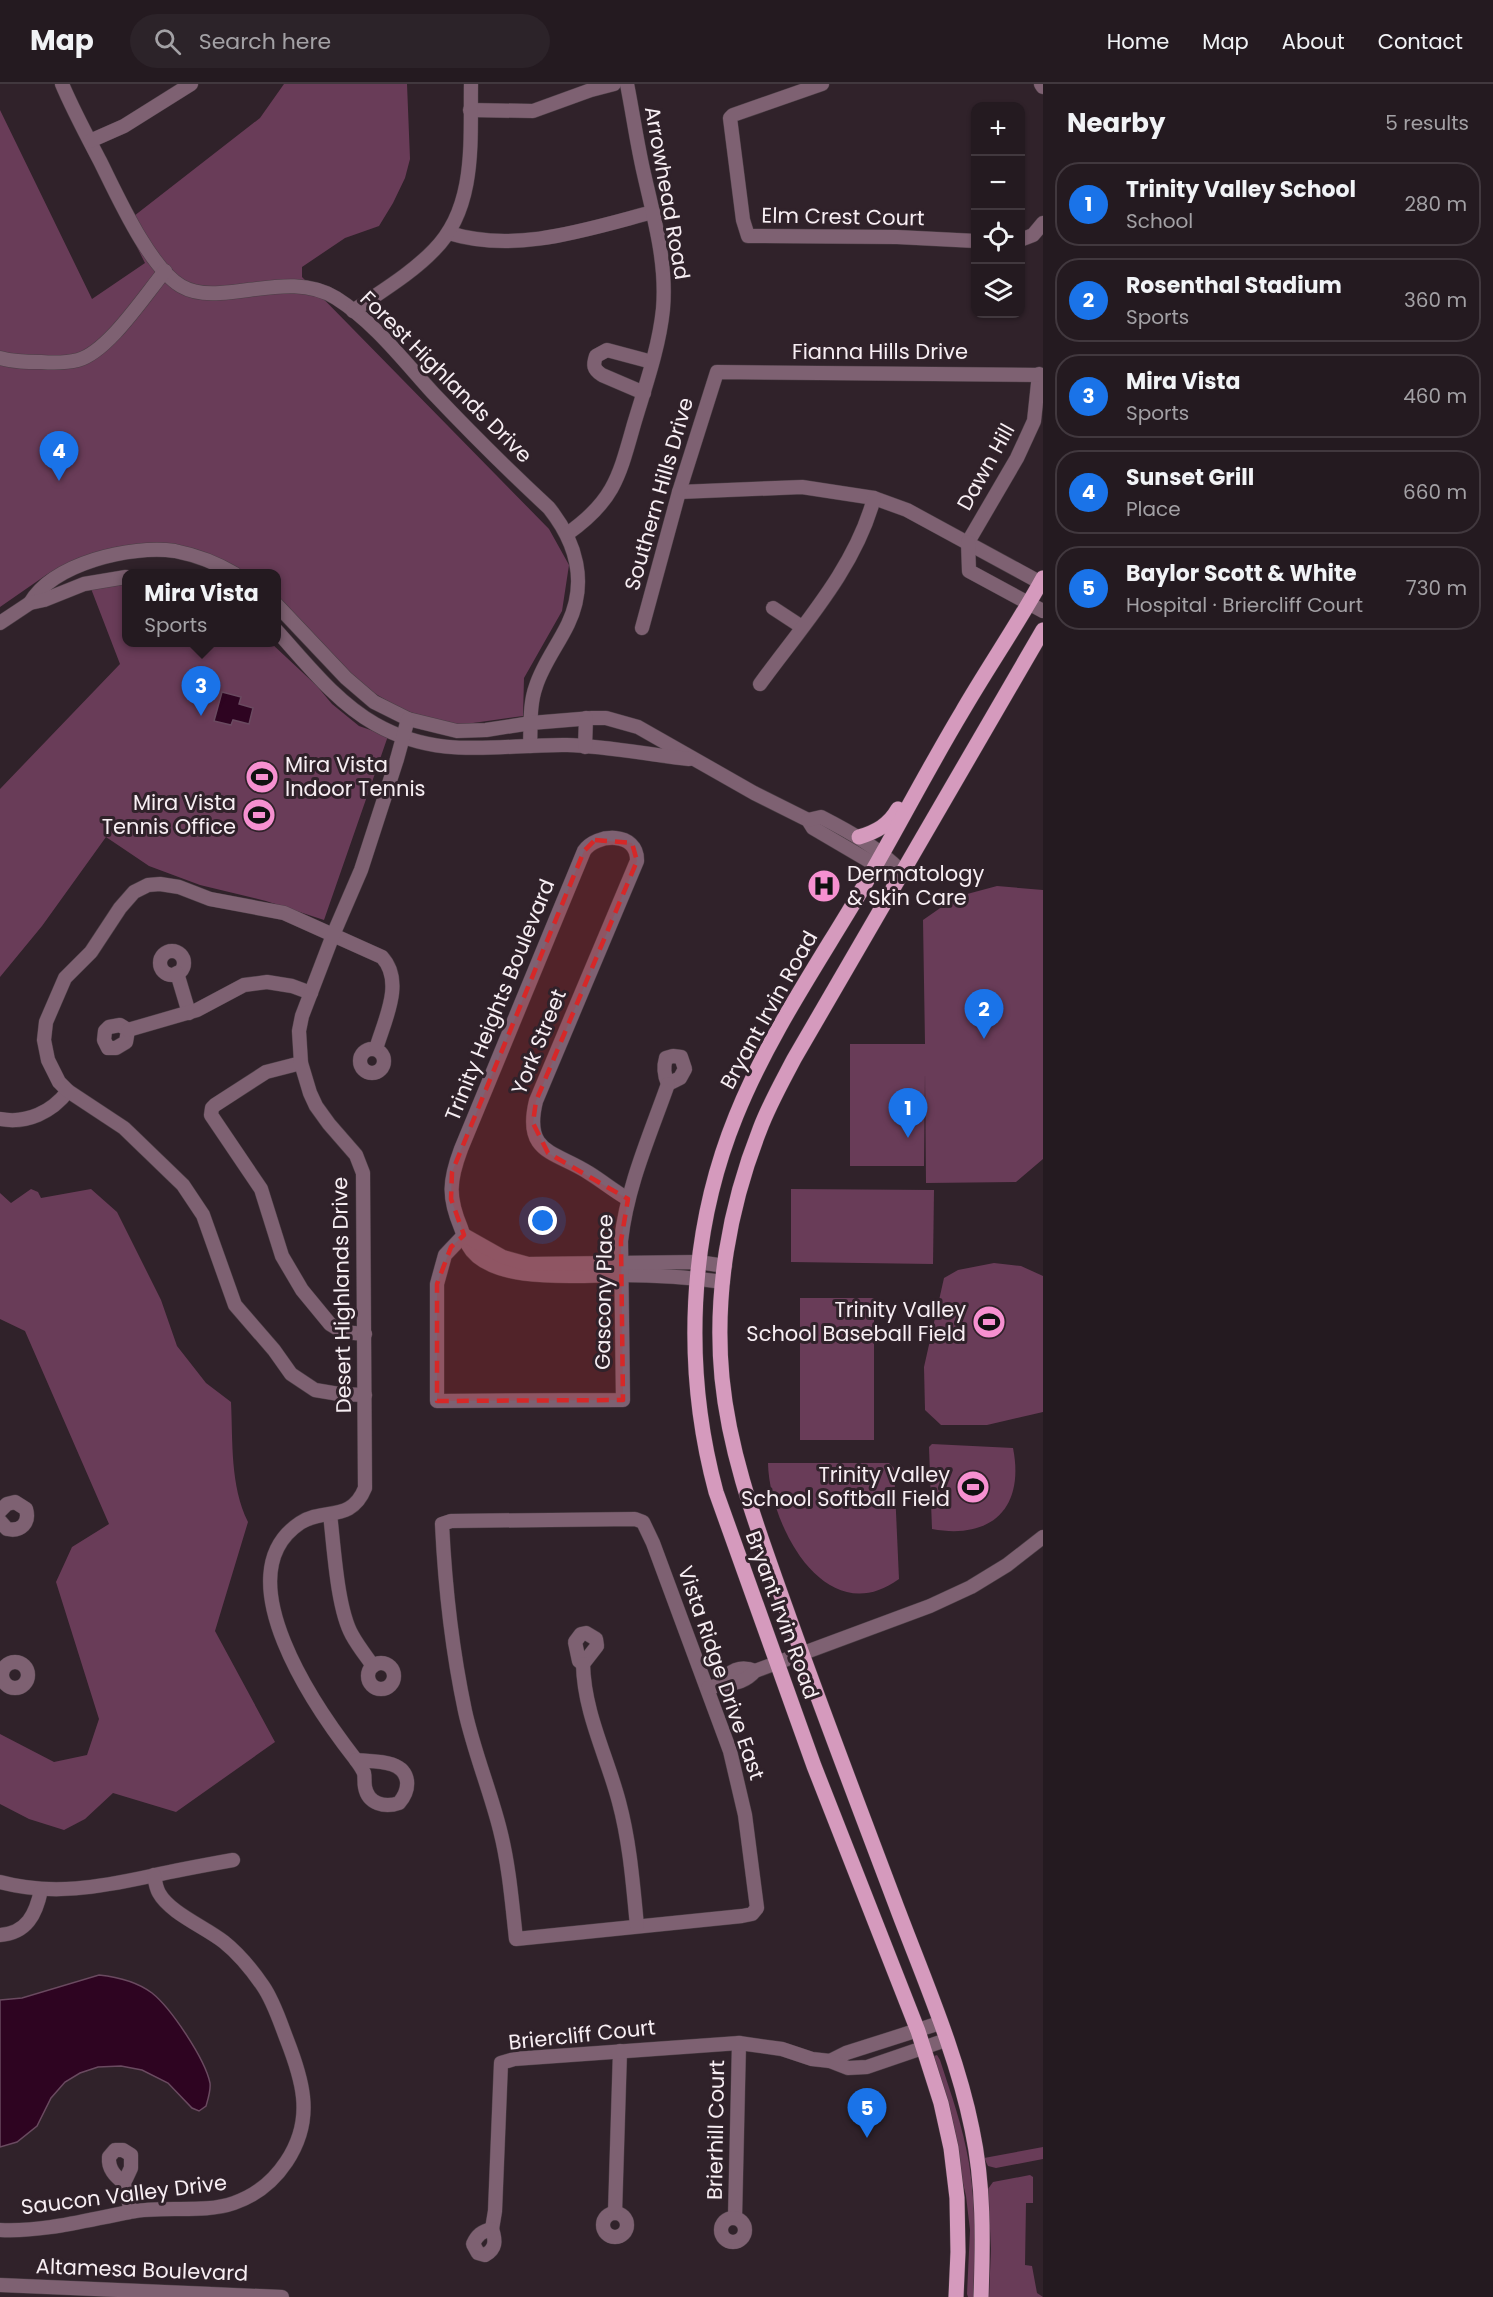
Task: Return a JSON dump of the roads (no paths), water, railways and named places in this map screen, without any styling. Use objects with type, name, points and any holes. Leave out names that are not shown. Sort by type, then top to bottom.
[{"type":"main road","name":"Bryant Irvin Road","points":[[956,2297],[958,2241],[954,2164],[941,2103],[918,2031],[814,1766],[716,1492],[707,1459],[696,1373],[697,1279],[698,1262],[718,1170],[736,1114],[771,1041],[879,859],[930,766],[1042,582]]},
{"type":"main road","name":"Bryant Irvin Road","points":[[981,2297],[983,2224],[980,2176],[972,2127],[940,2023],[745,1494],[733,1452],[722,1375],[721,1316],[725,1266],[736,1203],[750,1156],[773,1099],[1043,630]]},
{"type":"main road","points":[[859,837],[872,833],[892,820],[916,778],[930,766]]},
{"type":"street","name":"Forest Highlands Drive","points":[[62,84],[128,214],[157,262],[181,286],[194,291],[220,293],[278,286],[322,291],[333,296],[353,310],[389,344],[434,394],[549,508],[567,534],[577,566],[578,587],[573,612],[535,688],[530,746]]},
{"type":"street","points":[[90,141],[124,126],[191,84]]},
{"type":"street","points":[[353,310],[434,251],[449,233],[464,195],[468,173],[471,84]]},
{"type":"street","points":[[470,110],[533,111],[614,84]]},
{"type":"street","name":"Arrowhead Road","points":[[567,534],[602,505],[616,481],[644,393],[663,306],[662,263],[627,84]]},
{"type":"street","name":"Elm Crest Court","points":[[822,84],[730,118],[743,220],[748,236],[897,237],[971,241]]},
{"type":"street","points":[[449,233],[468,239],[512,242],[543,238],[653,212]]},
{"type":"street","points":[[1025,238],[1033,235],[1043,223]]},
{"type":"street","points":[[0,358],[16,362],[58,363],[87,356],[106,342],[165,271]]},
{"type":"street","points":[[644,393],[602,375],[596,371],[593,364],[596,356],[607,350],[652,362]]},
{"type":"street","name":"Fianna Hills Drive","points":[[717,372],[1041,374]]},
{"type":"street","name":"Southern Hills Drive","points":[[642,628],[679,492],[717,372]]},
{"type":"street","name":"Dawn Hill","points":[[968,542],[1017,458],[1034,421],[1041,374]]},
{"type":"street","points":[[679,492],[802,487],[874,498],[907,510],[1042,582]]},
{"type":"street","points":[[760,684],[847,565],[868,520],[874,498]]},
{"type":"street","points":[[968,542],[969,571],[1043,611]]},
{"type":"street","points":[[30,603],[38,590],[57,576],[84,564],[122,552],[174,551],[226,569]]},
{"type":"street","points":[[986,580],[999,559]]},
{"type":"street","points":[[0,623],[30,603],[44,600],[84,584],[122,578]]},
{"type":"street","points":[[281,608],[346,678],[374,702],[408,719],[457,731],[486,730],[586,718],[622,721],[638,727],[754,793],[808,819],[821,817],[859,837],[879,859]]},
{"type":"street","points":[[773,608],[802,627]]},
{"type":"street","points":[[281,635],[339,698],[374,724],[403,738],[437,746],[460,748],[490,749],[568,745],[697,760]]},
{"type":"street","points":[[585,747],[586,718]]},
{"type":"street","name":"Desert Highlands Drive","points":[[356,1760],[311,1697],[283,1639],[274,1613],[270,1590],[275,1555],[291,1529],[303,1520],[353,1507],[361,1499],[365,1488],[363,1173],[356,1155],[328,1124],[316,1106],[301,1063],[299,1031],[333,935],[361,870],[408,719]]},
{"type":"street","points":[[808,819],[813,828],[902,872]]},
{"type":"street","name":"Trinity Heights Boulevard","points":[[464,1235],[454,1212],[451,1198],[452,1172],[584,852],[595,840],[625,840],[636,848],[637,861]]},
{"type":"street","name":"York Street","points":[[628,1198],[606,1186],[590,1173],[548,1153],[540,1143],[533,1123],[536,1101],[637,861]]},
{"type":"street","points":[[365,1395],[315,1390],[291,1374],[274,1350],[235,1305],[203,1215],[183,1185],[124,1128],[68,1091],[59,1082],[48,1060],[44,1040],[46,1022],[65,978],[92,952],[120,908],[134,892],[148,885],[160,884],[179,887],[210,899],[284,913],[382,957],[391,968],[394,984],[376,1049]]},
{"type":"street","points":[[177,974],[189,1012]]},
{"type":"street","points":[[128,1030],[189,1012],[244,986],[256,983],[280,984],[311,993]]},
{"type":"street","points":[[301,1063],[257,1076],[215,1105],[211,1115],[261,1189],[282,1256],[302,1290],[330,1324],[343,1332],[365,1334]]},
{"type":"street","name":"Gascony Place","points":[[464,1235],[445,1255],[437,1284],[437,1401],[623,1400],[621,1241],[628,1198],[668,1084]]},
{"type":"street","points":[[0,1119],[27,1119],[39,1115],[55,1106],[68,1091]]},
{"type":"street","points":[[464,1235],[502,1257],[516,1262],[622,1269],[723,1282]]},
{"type":"street","points":[[622,1269],[698,1262],[725,1266]]},
{"type":"street","points":[[0,1511],[7,1504],[15,1502],[23,1506],[27,1514],[24,1526],[16,1530],[7,1529],[0,1522]]},
{"type":"street","points":[[330,1514],[346,1621],[352,1635],[373,1666]]},
{"type":"street","name":"Vista Ridge Drive East","points":[[635,1519],[643,1522],[708,1688],[740,1788],[752,1864],[757,1908],[755,1911],[742,1916],[516,1939],[507,1863],[500,1829],[475,1750],[465,1709],[444,1562],[442,1524],[452,1521],[635,1519]]},
{"type":"street","points":[[708,1688],[740,1683],[755,1671],[930,1606],[971,1587],[1007,1565],[1043,1537]]},
{"type":"street","points":[[584,1664],[584,1683],[590,1712],[611,1774],[627,1836],[637,1926]]},
{"type":"street","points":[[0,1882],[41,1890],[67,1890],[105,1886],[233,1860]]},
{"type":"street","name":"Saucon Valley Drive","points":[[0,2230],[55,2228],[131,2211],[215,2208],[250,2197],[265,2187],[287,2161],[296,2144],[302,2123],[304,2098],[297,2065],[277,2013],[264,1987],[225,1943],[171,1907],[158,1892],[154,1875]]},
{"type":"street","points":[[0,1935],[12,1934],[28,1924],[37,1907],[41,1890]]},
{"type":"street","points":[[830,2061],[846,2053],[869,2048],[940,2023]]},
{"type":"street","name":"Briercliff Court","points":[[492,2229],[495,2211],[501,2063],[514,2059],[739,2043],[782,2049],[848,2068],[867,2067],[946,2040]]},
{"type":"street","name":"Brierhill Court","points":[[735,2218],[739,2043]]},
{"type":"street","points":[[869,2048],[875,2063]]},
{"type":"street","points":[[615,2213],[620,2051]]},
{"type":"street","points":[[124,2183],[131,2211]]},
{"type":"street","name":"Altamesa Boulevard","points":[[0,2285],[282,2297]]},
{"type":"place","name":"Sunset Grill","points":[[59,481]]},
{"type":"place","name":"Mira Vista","points":[[201,716]]},
{"type":"place","name":"Mira Vista Indoor Tennis","points":[[262,777]]},
{"type":"place","name":"Mira Vista Tennis Office","points":[[259,815]]},
{"type":"place","name":"Dermatology & Skin Care","points":[[824,886]]},
{"type":"place","name":"Rosenthal Stadium","points":[[984,1039]]},
{"type":"place","name":"Trinity Valley School","points":[[908,1138]]},
{"type":"place","name":"Trinity Valley School Baseball Field","points":[[989,1322]]},
{"type":"place","name":"Trinity Valley School Softball Field","points":[[973,1487]]},
{"type":"place","name":"Baylor Scott & White","points":[[867,2138]]}]
